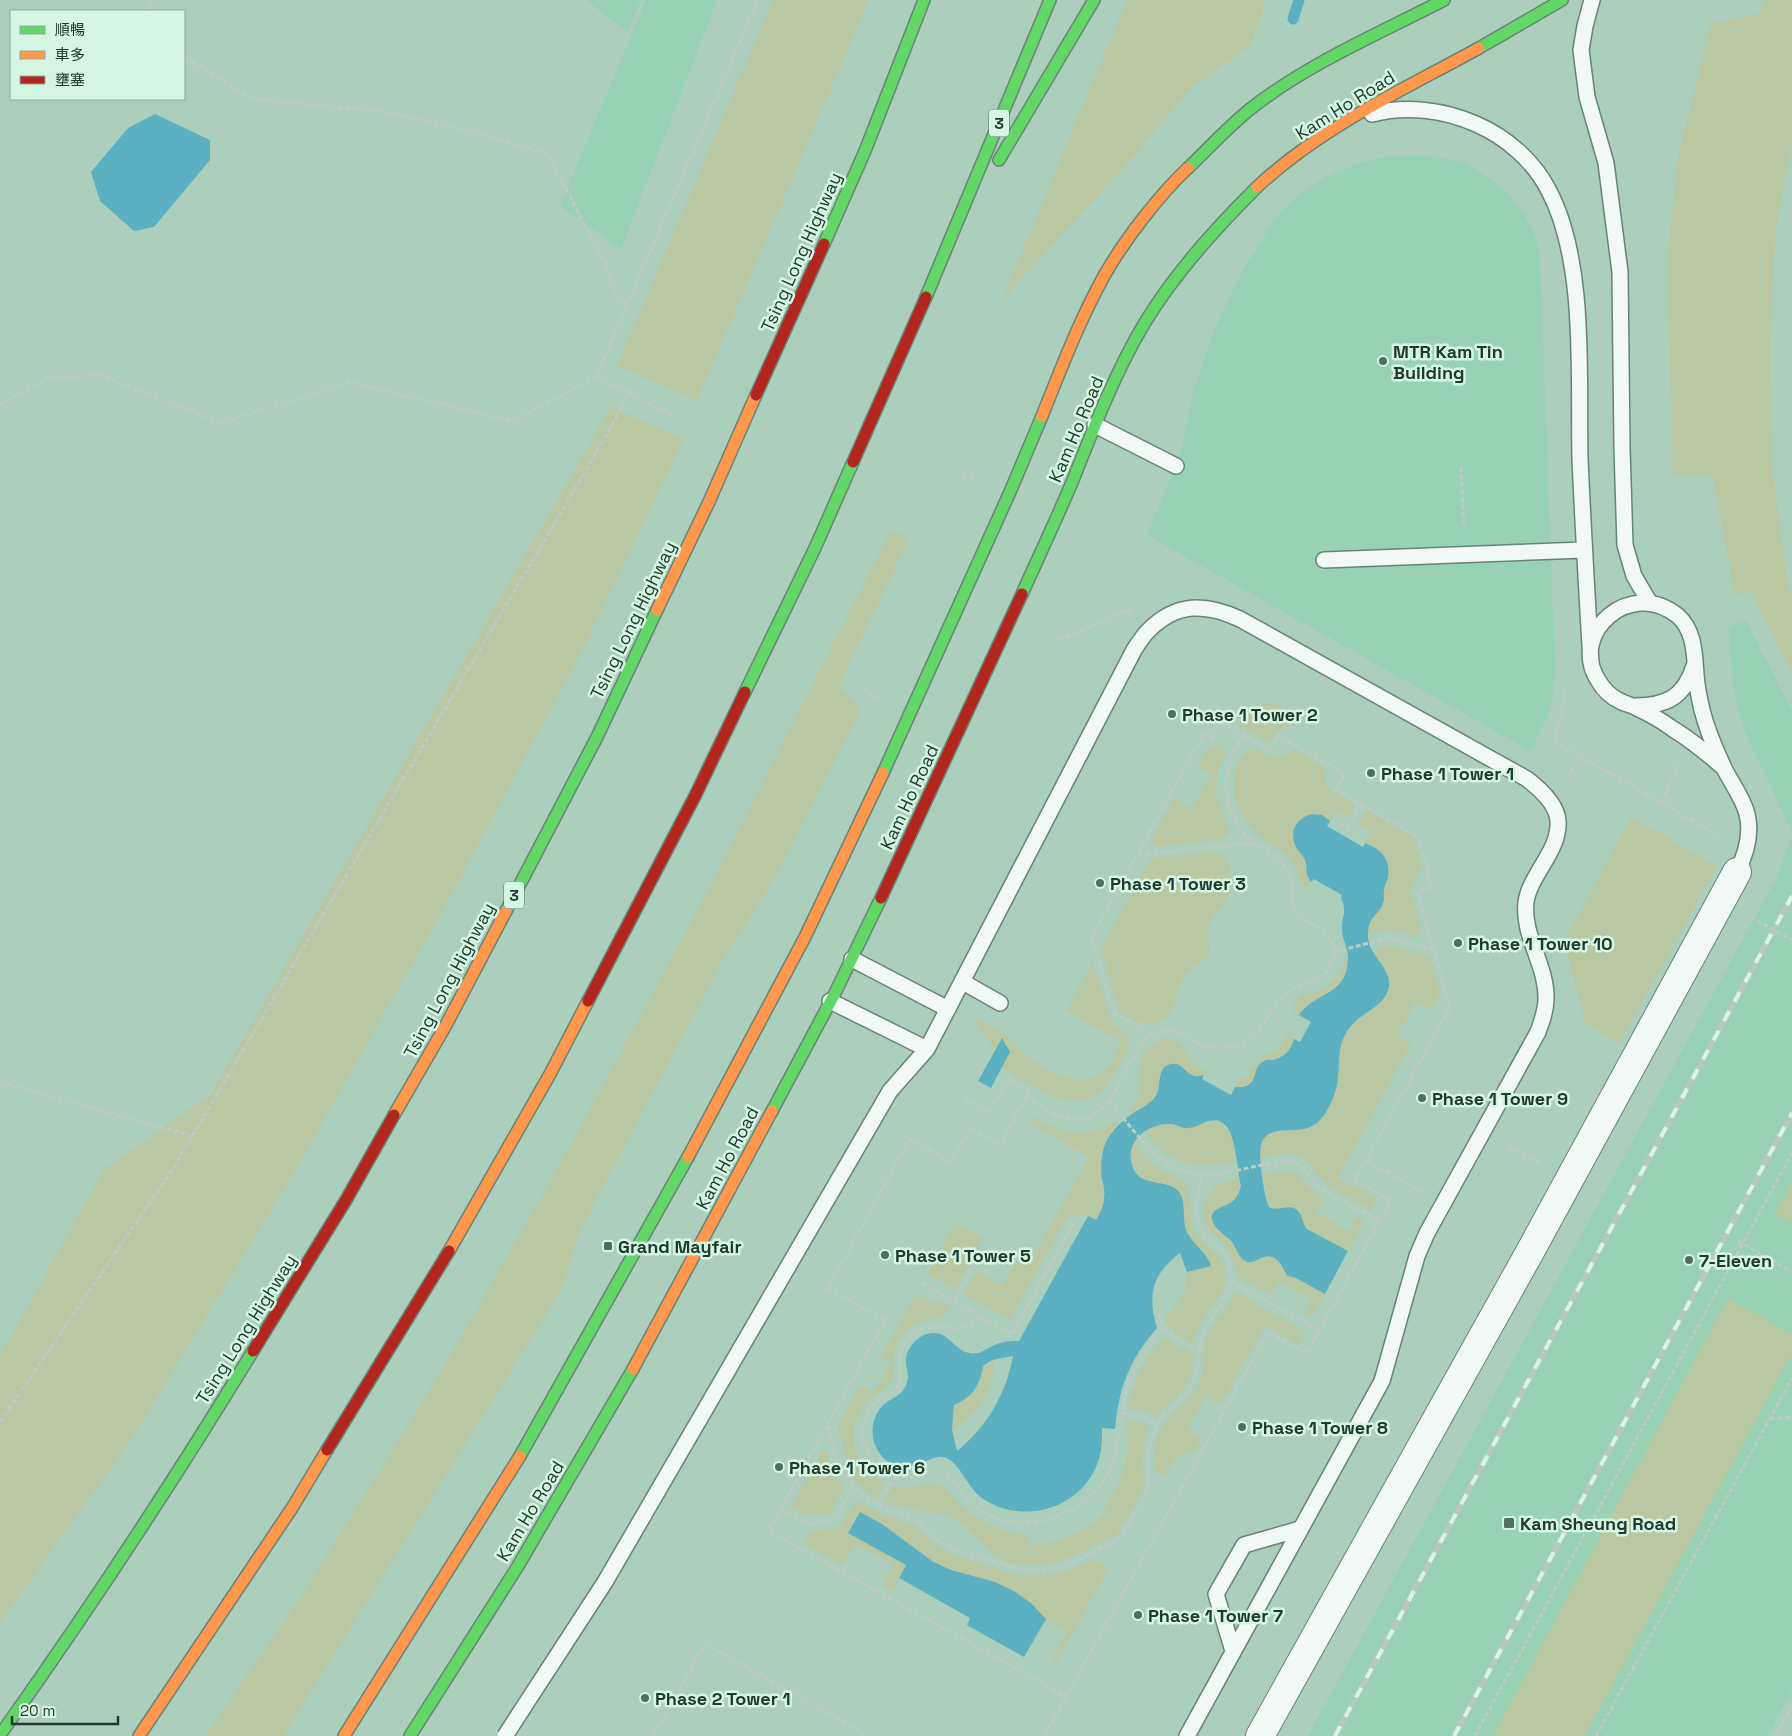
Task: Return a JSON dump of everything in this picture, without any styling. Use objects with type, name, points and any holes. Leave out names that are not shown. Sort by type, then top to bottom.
[{"type":"main road","name":"Tsing Long Highway","points":[[0,1736],[63,1646],[184,1465],[346,1200],[446,1025],[596,737],[708,504],[865,151],[924,0]]},
{"type":"main road","name":"3","points":[[140,1736],[292,1508],[447,1255],[550,1074],[695,796],[815,548],[948,246],[1050,0]]},
{"type":"main road","points":[[948,246],[1094,0]]},
{"type":"main road","name":"Kam Ho Road","points":[[344,1736],[508,1478],[710,1119],[805,937],[894,750],[1010,492],[1070,347],[1104,276],[1152,208],[1182,173],[1248,111],[1287,83],[1327,59],[1444,0]]},
{"type":"main road","name":"Kam Ho Road","points":[[410,1736],[550,1513],[659,1325],[852,959],[1060,511],[1095,425],[1135,340],[1155,308],[1200,247],[1227,215],[1252,191],[1292,158],[1347,121],[1500,37],[1562,0]]},
{"type":"street","points":[[1260,1736],[1531,1250],[1741,864]]},
{"type":"lane","points":[[1592,0],[1581,50],[1587,97],[1606,162],[1620,272],[1625,545],[1634,576],[1650,603]]},
{"type":"lane","points":[[1347,121],[1381,112],[1415,109],[1440,112],[1462,118],[1485,128],[1511,146],[1538,173],[1550,192],[1568,244],[1577,313],[1583,550],[1591,663],[1597,679],[1607,692],[1620,702],[1635,706],[1652,706],[1667,701],[1676,694],[1690,678],[1695,662]]},
{"type":"lane","points":[[1095,425],[1176,466]]},
{"type":"lane","points":[[1324,560],[1583,550]]},
{"type":"lane","points":[[1591,663],[1591,647],[1596,631],[1606,618],[1618,608],[1634,603],[1650,603],[1666,608],[1680,617],[1689,630],[1694,646],[1697,687],[1708,730],[1747,814],[1748,835],[1741,864]]},
{"type":"lane","points":[[505,1736],[605,1582],[890,1090],[927,1049],[1134,650],[1147,632],[1164,617],[1183,609],[1201,607],[1221,610],[1240,619],[1527,779],[1541,790],[1552,804],[1558,819],[1558,833],[1526,901],[1527,928],[1544,981],[1546,998],[1544,1016],[1538,1032],[1427,1232],[1417,1256],[1382,1381],[1187,1736]]},
{"type":"lane","points":[[1635,706],[1674,729],[1724,768]]},
{"type":"lane","points":[[852,959],[948,1009]]},
{"type":"lane","points":[[962,982],[1000,1002]]},
{"type":"lane","points":[[830,1001],[927,1049]]},
{"type":"lane","points":[[1232,1651],[1216,1594],[1244,1545],[1300,1529]]},
{"type":"path","points":[[0,405],[49,378],[100,375],[222,423],[348,382],[513,421],[596,378],[758,0]]},
{"type":"path","points":[[185,59],[252,99],[381,111],[461,129],[548,154],[608,270],[618,298],[628,304]]},
{"type":"path","points":[[596,378],[672,415]]},
{"type":"path","points":[[0,1422],[174,1167],[612,426],[628,392]]},
{"type":"path","points":[[1460,467],[1466,554]]},
{"type":"path","points":[[962,474],[979,480]]},
{"type":"path","points":[[862,689],[881,698]]},
{"type":"path","points":[[1564,690],[1562,714],[1554,742],[1698,824],[1741,864]]},
{"type":"path","points":[[1044,1736],[1268,1332],[1307,1353],[1391,1200],[1355,1180],[1450,1007],[1417,892],[1432,887],[1418,837],[1336,790],[1345,774],[1278,736],[1270,750],[1221,722],[1213,738],[1204,733],[1092,937],[1114,1013],[1150,1034]]},
{"type":"path","points":[[1026,1096],[1061,1116],[1075,1120],[1090,1118],[1102,1109],[1109,1100],[1138,1046],[1150,1034],[1162,1030],[1172,1030],[1201,1045],[1214,1048],[1242,1044],[1254,1037],[1264,1027],[1276,1003],[1285,994],[1296,987],[1318,980],[1332,964],[1334,952],[1331,940],[1324,929],[1296,913],[1293,905],[1291,882],[1287,870],[1279,858],[1254,843],[1239,828],[1230,812],[1225,794],[1226,774],[1231,757],[1243,735]]},
{"type":"path","points":[[1661,803],[1681,760]]},
{"type":"path","points":[[1348,828],[1361,805]]},
{"type":"path","points":[[1339,823],[1359,835]]},
{"type":"path","points":[[1137,855],[1254,843]]},
{"type":"path","points":[[1721,902],[1792,940]]},
{"type":"path","points":[[1334,952],[1388,938],[1433,949]]},
{"type":"path","points":[[964,1099],[989,1113],[1007,1080],[1029,1091],[1000,1145],[970,1128],[951,1162],[910,1139],[828,1288],[885,1320],[769,1531],[1066,1697]]},
{"type":"path","points":[[0,1082],[192,1136]]},
{"type":"path","points":[[1109,1100],[1139,1137],[1156,1155],[1170,1165],[1185,1171],[1217,1174],[1287,1162],[1298,1164],[1309,1178],[1324,1190],[1380,1220]]},
{"type":"path","points":[[1475,1736],[1792,1153]]},
{"type":"path","points":[[1366,1160],[1426,1194]]},
{"type":"path","points":[[828,1426],[837,1462],[854,1486],[877,1504],[916,1520],[933,1537],[955,1550],[1020,1569],[1039,1570],[1057,1568],[1075,1562],[1120,1538],[1148,1490],[1148,1452],[1151,1439],[1162,1417],[1189,1390],[1198,1366],[1200,1348],[1206,1326],[1227,1294],[1231,1281],[1228,1260],[1222,1250],[1205,1235],[1199,1225],[1196,1214],[1202,1174]]},
{"type":"path","points":[[922,1283],[1012,1334],[1076,1219]]},
{"type":"path","points":[[1738,1241],[1792,1272]]},
{"type":"path","points":[[954,1301],[980,1254]]},
{"type":"path","points":[[1231,1281],[1319,1330]]},
{"type":"path","points":[[1157,1314],[1164,1328],[1174,1338],[1186,1345],[1200,1348]]},
{"type":"path","points":[[980,1317],[965,1327],[955,1329],[934,1326],[923,1328],[913,1334],[900,1352],[901,1381],[897,1388],[880,1398],[871,1407],[865,1419],[862,1431],[864,1444],[869,1456],[877,1466],[888,1474],[900,1477],[914,1477],[936,1471],[944,1473],[976,1507],[994,1516],[1013,1522],[1033,1523],[1052,1519],[1070,1512],[1100,1485],[1111,1468],[1117,1452],[1122,1413],[1128,1387],[1136,1367],[1147,1348],[1164,1328]]},
{"type":"path","points":[[1596,1736],[1792,1378]]},
{"type":"path","points":[[1122,1413],[1140,1416],[1158,1424]]},
{"type":"path","points":[[1770,1419],[1792,1416]]},
{"type":"path","points":[[877,1504],[896,1476]]},
{"type":"path","points":[[781,1509],[808,1524],[835,1520],[854,1486]]},
{"type":"path","points":[[654,1736],[705,1644],[869,1736]]},
{"type":"path","points":[[1775,1736],[1792,1706]]},
{"type":"shaded area","points":[[586,0],[641,0],[627,32]]},
{"type":"shaded area","points":[[646,0],[717,0],[621,249],[560,206]]},
{"type":"shaded area","points":[[773,0],[869,0],[697,401],[617,366]]},
{"type":"shaded area","points":[[1127,0],[1266,0],[1251,45],[1191,88],[1117,175],[1002,300]]},
{"type":"shaded area","points":[[1764,0],[1792,0],[1792,141],[1775,237],[1770,350],[1772,468],[1788,585],[1792,597],[1792,673],[1751,592],[1734,594],[1713,476],[1673,476],[1667,262],[1677,161],[1710,24],[1759,13]]},
{"type":"shaded area","points":[[1414,155],[1445,158],[1467,165],[1488,177],[1506,192],[1522,211],[1534,233],[1540,257],[1555,671],[1553,693],[1548,714],[1531,751],[1147,535],[1181,453],[1194,390],[1215,328],[1243,270],[1277,216],[1300,194],[1326,177],[1354,165],[1383,157]]},
{"type":"shaded area","points":[[611,407],[684,439],[581,653],[444,908],[300,1162],[133,1437],[0,1623],[0,1356],[105,1168],[211,1094]]},
{"type":"shaded area","points":[[891,530],[909,539],[839,685],[861,710],[774,879],[726,954],[580,1230],[561,1291],[283,1736],[206,1736],[303,1593],[439,1375],[572,1143],[705,896]]},
{"type":"shaded area","points":[[1745,619],[1792,711],[1792,832],[1744,730],[1734,691],[1728,627]]},
{"type":"shaded area","points":[[1271,702],[1298,717],[1292,727],[1277,731],[1270,743],[1238,725],[1246,710]]},
{"type":"shaded area","points":[[1223,745],[1226,752],[1218,774],[1216,791],[1228,826],[1228,834],[1220,839],[1157,847],[1150,842],[1174,798],[1192,808],[1211,775],[1198,767],[1209,747]]},
{"type":"shaded area","points":[[1255,750],[1273,759],[1295,750],[1324,767],[1328,789],[1355,804],[1348,818],[1335,811],[1330,821],[1322,815],[1296,848],[1305,860],[1307,875],[1311,882],[1308,888],[1299,879],[1287,855],[1252,830],[1241,815],[1235,798],[1235,771],[1242,757],[1247,752]]},
{"type":"shaded area","points":[[1366,810],[1413,837],[1422,868],[1410,889],[1421,927],[1415,936],[1389,930],[1368,934],[1371,918],[1382,905],[1383,893],[1388,878],[1376,847],[1365,843],[1371,831],[1358,824]]},
{"type":"shaded area","points":[[1631,817],[1717,866],[1619,1044],[1586,1024],[1564,942]]},
{"type":"shaded area","points":[[1792,836],[1792,1691],[1767,1736],[1308,1736],[1777,877]]},
{"type":"shaded area","points":[[1215,852],[1225,858],[1230,866],[1230,892],[1227,901],[1210,921],[1208,929],[1210,946],[1208,954],[1206,958],[1185,975],[1180,984],[1173,1009],[1165,1019],[1153,1024],[1138,1022],[1119,1012],[1101,948],[1150,859]]},
{"type":"shaded area","points":[[1385,946],[1394,946],[1430,956],[1440,993],[1430,1010],[1415,1003],[1397,1035],[1411,1044],[1338,1177],[1377,1199],[1371,1210],[1326,1184],[1307,1162],[1300,1157],[1287,1154],[1260,1158],[1260,1152],[1263,1141],[1268,1134],[1285,1131],[1338,1078],[1339,1052],[1348,1029],[1360,1016],[1378,1005],[1384,995],[1389,977],[1385,968],[1371,950]]},
{"type":"shaded area","points":[[1348,957],[1341,981],[1336,987],[1314,1000],[1299,1015],[1293,1012],[1297,999],[1302,995],[1320,990],[1330,984],[1341,970],[1345,958]]},
{"type":"shaded area","points":[[1093,962],[1109,1015],[1114,1024],[1128,1036],[1129,1046],[1116,1071],[1104,1088],[1091,1098],[1077,1101],[1062,1099],[1031,1086],[1001,1068],[1010,1052],[1001,1038],[995,1050],[975,1022],[977,1018],[1001,1031],[1031,1059],[1051,1072],[1061,1076],[1080,1079],[1098,1075],[1111,1063],[1121,1042],[1066,1011]]},
{"type":"shaded area","points":[[1286,1035],[1294,1039],[1286,1053],[1276,1059],[1266,1060],[1261,1063],[1248,1086],[1235,1087],[1239,1080],[1249,1075],[1258,1059],[1281,1047]]},
{"type":"shaded area","points":[[1164,1038],[1180,1043],[1193,1062],[1206,1071],[1204,1075],[1196,1077],[1181,1066],[1173,1063],[1160,1074],[1159,1090],[1153,1100],[1131,1115],[1128,1111],[1140,1092],[1140,1065],[1146,1050]]},
{"type":"shaded area","points":[[1032,1116],[1064,1131],[1083,1133],[1104,1127],[1116,1121],[1119,1125],[1106,1143],[1102,1157],[1101,1171],[1105,1198],[1103,1207],[1096,1220],[1079,1214],[1071,1216],[1064,1223],[1010,1320],[963,1295],[977,1270],[1002,1285],[1019,1257],[1029,1263],[1089,1157],[1029,1123]]},
{"type":"shaded area","points":[[1210,1120],[1218,1122],[1228,1130],[1233,1141],[1236,1162],[1209,1166],[1185,1162],[1174,1158],[1164,1151],[1145,1131],[1162,1125],[1192,1128]]},
{"type":"shaded area","points":[[1134,1143],[1144,1156],[1156,1166],[1178,1177],[1185,1183],[1190,1194],[1191,1217],[1194,1228],[1203,1242],[1223,1264],[1225,1282],[1223,1291],[1203,1319],[1195,1343],[1177,1334],[1170,1327],[1165,1317],[1182,1297],[1187,1272],[1210,1266],[1209,1262],[1188,1233],[1183,1217],[1183,1200],[1175,1190],[1166,1185],[1146,1181],[1137,1173],[1132,1162]]},
{"type":"shaded area","points":[[1288,1170],[1296,1174],[1324,1199],[1316,1213],[1349,1231],[1357,1217],[1364,1221],[1348,1251],[1307,1229],[1301,1216],[1269,1207],[1263,1174]]},
{"type":"shaded area","points":[[1239,1178],[1240,1184],[1236,1198],[1230,1204],[1220,1208],[1215,1226],[1232,1242],[1239,1255],[1245,1261],[1251,1262],[1264,1257],[1271,1257],[1278,1262],[1288,1275],[1325,1294],[1312,1317],[1304,1314],[1312,1299],[1279,1281],[1271,1295],[1236,1275],[1233,1260],[1228,1249],[1208,1229],[1203,1214],[1206,1198],[1222,1183]]},
{"type":"shaded area","points":[[1792,1181],[1792,1223],[1775,1214]]},
{"type":"shaded area","points":[[955,1222],[984,1238],[956,1290],[927,1274]]},
{"type":"shaded area","points":[[1234,1292],[1305,1331],[1298,1344],[1265,1326],[1221,1404],[1206,1396],[1187,1429],[1202,1438],[1195,1450],[1177,1456],[1165,1476],[1153,1470],[1157,1438],[1169,1417],[1198,1387],[1203,1371],[1207,1337]]},
{"type":"shaded area","points":[[916,1293],[938,1305],[940,1301],[950,1306],[943,1316],[918,1323],[902,1335],[894,1353],[893,1379],[865,1404],[858,1415],[853,1438],[855,1449],[867,1469],[886,1484],[876,1498],[859,1484],[853,1475],[845,1458],[837,1426],[860,1385],[874,1392],[891,1361],[881,1356]]},
{"type":"shaded area","points":[[1728,1298],[1792,1334],[1792,1353],[1585,1736],[1493,1736]]},
{"type":"shaded area","points":[[1164,1336],[1177,1346],[1194,1353],[1194,1359],[1192,1371],[1185,1387],[1156,1417],[1143,1411],[1128,1408],[1142,1369]]},
{"type":"shaded area","points":[[995,1359],[991,1382],[983,1400],[970,1416],[952,1430],[954,1405],[971,1394],[978,1385],[983,1366]]},
{"type":"shaded area","points":[[1126,1419],[1150,1426],[1143,1451],[1141,1492],[1116,1535],[1109,1540],[1063,1560],[1038,1565],[1014,1563],[995,1555],[966,1528],[953,1519],[935,1513],[902,1508],[884,1501],[893,1486],[908,1488],[934,1483],[942,1485],[960,1504],[980,1519],[1003,1530],[1028,1536],[1029,1545],[1062,1539],[1082,1530],[1108,1509],[1105,1506],[1118,1485],[1125,1465],[1128,1444]]},
{"type":"shaded area","points":[[823,1449],[826,1451],[836,1476],[844,1487],[830,1513],[805,1516],[791,1507]]},
{"type":"shaded area","points":[[860,1501],[877,1511],[913,1525],[941,1549],[954,1555],[1019,1575],[1039,1576],[1058,1573],[1093,1559],[1109,1568],[1057,1662],[1051,1659],[1067,1632],[1046,1619],[1031,1603],[995,1582],[951,1570],[932,1561],[882,1524],[848,1533],[906,1565],[892,1592],[882,1586],[893,1564],[856,1544],[843,1565],[803,1543],[810,1531],[840,1528],[852,1505]]},
{"type":"water","points":[[155,114],[210,140],[210,160],[154,227],[134,231],[100,201],[91,172],[128,128]]},
{"type":"water","points":[[1313,814],[1322,815],[1330,821],[1327,826],[1363,847],[1365,843],[1376,848],[1384,856],[1389,871],[1384,889],[1384,902],[1371,920],[1368,929],[1369,943],[1372,950],[1387,973],[1389,987],[1387,994],[1377,1005],[1352,1024],[1344,1036],[1335,1094],[1321,1119],[1314,1125],[1306,1128],[1275,1132],[1268,1135],[1261,1145],[1262,1173],[1269,1207],[1276,1209],[1294,1208],[1300,1214],[1307,1229],[1348,1251],[1325,1294],[1296,1278],[1288,1276],[1279,1262],[1273,1257],[1264,1257],[1253,1262],[1245,1261],[1239,1255],[1232,1242],[1214,1225],[1212,1215],[1214,1211],[1230,1203],[1238,1194],[1241,1186],[1234,1146],[1227,1127],[1222,1123],[1212,1120],[1189,1128],[1171,1124],[1155,1126],[1142,1133],[1133,1145],[1131,1160],[1134,1169],[1143,1179],[1170,1186],[1180,1193],[1187,1232],[1211,1266],[1187,1272],[1180,1253],[1163,1269],[1158,1277],[1152,1295],[1157,1328],[1139,1352],[1127,1375],[1119,1400],[1115,1429],[1102,1428],[1100,1454],[1090,1478],[1079,1491],[1065,1501],[1049,1508],[1015,1511],[998,1506],[982,1498],[973,1489],[957,1466],[948,1459],[935,1458],[908,1467],[890,1463],[882,1457],[876,1448],[873,1437],[874,1420],[879,1410],[905,1388],[908,1376],[906,1358],[909,1349],[923,1336],[934,1333],[945,1337],[963,1351],[973,1354],[1000,1343],[1019,1341],[1088,1216],[1096,1220],[1102,1210],[1104,1187],[1101,1175],[1101,1161],[1106,1142],[1123,1121],[1156,1096],[1163,1069],[1171,1064],[1180,1065],[1193,1075],[1204,1075],[1202,1079],[1231,1095],[1235,1087],[1249,1085],[1260,1064],[1266,1060],[1276,1059],[1283,1055],[1289,1050],[1294,1039],[1300,1042],[1311,1022],[1299,1015],[1314,1001],[1337,987],[1342,980],[1348,958],[1342,931],[1344,911],[1342,895],[1314,879],[1311,882],[1305,860],[1294,841],[1295,826],[1302,818]],"holes":[[[1013,1356],[1006,1384],[994,1409],[968,1442],[957,1451],[952,1430],[954,1405],[971,1394],[978,1385],[983,1366],[992,1360]]]},
{"type":"water","points":[[1002,1038],[1010,1052],[991,1088],[978,1081]]},
{"type":"water","points":[[860,1512],[882,1524],[932,1561],[951,1570],[995,1582],[1014,1591],[1031,1603],[1046,1619],[1024,1657],[967,1625],[970,1618],[899,1578],[906,1565],[848,1533]]},
{"type":"waterway","points":[[1293,19],[1299,0]]},
{"type":"railway","points":[[1335,1736],[1792,896]]},
{"type":"railway","points":[[1454,1736],[1792,1113]]},
{"type":"traffic: fast","points":[[824,244],[865,151],[924,0]]},
{"type":"traffic: fast","points":[[926,297],[1050,0]]},
{"type":"traffic: fast","points":[[999,160],[1094,0]]},
{"type":"traffic: fast","points":[[1188,168],[1225,131],[1271,93],[1319,64],[1444,0]]},
{"type":"traffic: fast","points":[[1479,48],[1562,0]]},
{"type":"traffic: fast","points":[[1022,594],[1067,494],[1114,381],[1133,343],[1156,305],[1182,269],[1257,187]]},
{"type":"traffic: fast","points":[[883,773],[1010,492],[1042,416]]},
{"type":"traffic: fast","points":[[745,692],[815,548],[853,462]]},
{"type":"traffic: fast","points":[[506,911],[597,737],[657,610]]},
{"type":"traffic: fast","points":[[772,1111],[834,995],[881,898]]},
{"type":"traffic: fast","points":[[520,1456],[688,1157]]},
{"type":"traffic: fast","points":[[0,1735],[130,1545],[253,1351]]},
{"type":"traffic: fast","points":[[410,1736],[518,1566],[633,1369]]},
{"type":"traffic: slow","points":[[1257,187],[1308,146],[1335,128],[1479,48]]},
{"type":"traffic: slow","points":[[1042,416],[1078,328],[1104,276],[1142,219],[1165,191],[1188,168]]},
{"type":"traffic: slow","points":[[657,610],[708,504],[756,395]]},
{"type":"traffic: slow","points":[[688,1157],[805,937],[883,773]]},
{"type":"traffic: slow","points":[[394,1115],[446,1025],[506,911]]},
{"type":"traffic: slow","points":[[449,1251],[550,1074],[588,1001]]},
{"type":"traffic: slow","points":[[633,1369],[772,1111]]},
{"type":"traffic: slow","points":[[139,1736],[292,1508],[327,1450]]},
{"type":"traffic: slow","points":[[344,1736],[520,1456]]},
{"type":"traffic: jam","points":[[756,395],[824,244]]},
{"type":"traffic: jam","points":[[853,462],[926,297]]},
{"type":"traffic: jam","points":[[881,898],[1022,594]]},
{"type":"traffic: jam","points":[[588,1001],[695,796],[745,692]]},
{"type":"traffic: jam","points":[[253,1351],[346,1200],[394,1115]]},
{"type":"traffic: jam","points":[[327,1450],[449,1251]]},
{"type":"place","name":"MTR Kam Tin Building","points":[[1383,361]]},
{"type":"place","name":"Phase 1 Tower 2","points":[[1172,714]]},
{"type":"place","name":"Phase 1 Tower 1","points":[[1371,773]]},
{"type":"place","name":"Phase 1 Tower 3","points":[[1100,883]]},
{"type":"place","name":"Phase 1 Tower 10","points":[[1458,943]]},
{"type":"place","name":"Phase 1 Tower 9","points":[[1422,1098]]},
{"type":"place","name":"Grand Mayfair","points":[[608,1246]]},
{"type":"place","name":"Phase 1 Tower 5","points":[[885,1255]]},
{"type":"place","name":"7-Eleven","points":[[1689,1260]]},
{"type":"place","name":"Phase 1 Tower 8","points":[[1242,1427]]},
{"type":"place","name":"Phase 1 Tower 6","points":[[779,1467]]},
{"type":"place","name":"Kam Sheung Road","points":[[1509,1523]]},
{"type":"place","name":"Phase 1 Tower 7","points":[[1138,1615]]},
{"type":"place","name":"Phase 2 Tower 1","points":[[645,1698]]}]
